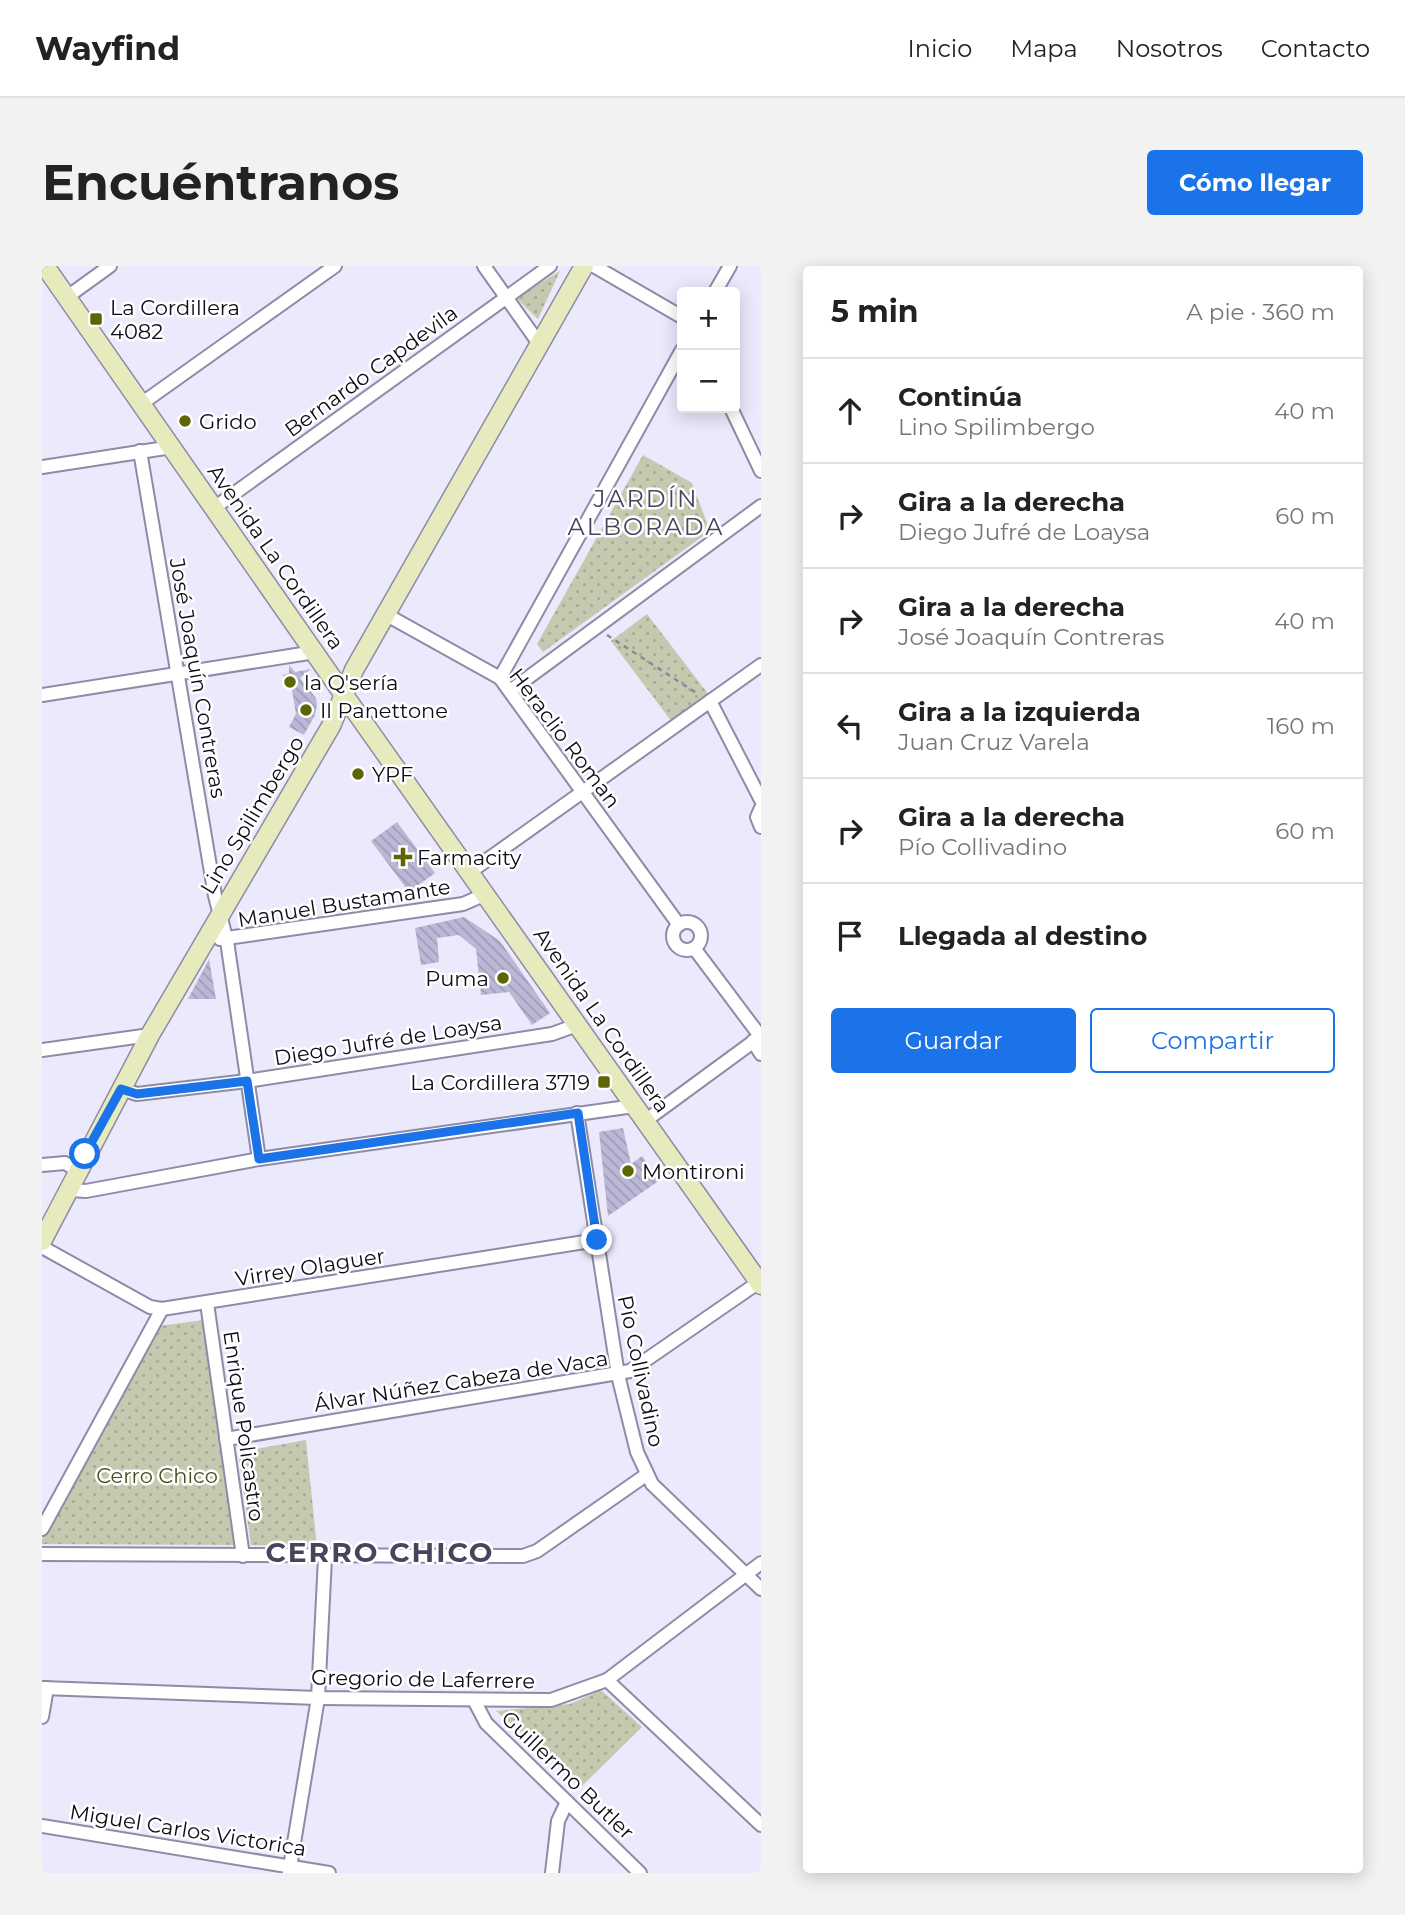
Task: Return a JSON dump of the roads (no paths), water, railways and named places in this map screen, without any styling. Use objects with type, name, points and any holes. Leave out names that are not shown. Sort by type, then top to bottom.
[{"type":"main road","name":"Avenida La Cordillera","points":[[45,266],[344,695],[760,1283]]},
{"type":"main road","name":"Lino Spilimbergo","points":[[42,1241],[150,1035],[331,726],[354,670],[584,266]]},
{"type":"street","points":[[67,297],[110,266]]},
{"type":"street","points":[[141,404],[335,266]]},
{"type":"street","points":[[484,266],[540,345]]},
{"type":"street","name":"Bernardo Capdevila","points":[[214,508],[550,266]]},
{"type":"street","points":[[594,266],[677,314]]},
{"type":"street","points":[[718,287],[730,266]]},
{"type":"street","points":[[499,678],[677,360]]},
{"type":"street","points":[[733,413],[761,471]]},
{"type":"street","points":[[42,467],[172,447]]},
{"type":"street","name":"José Joaquín Contreras","points":[[140,451],[220,914],[228,941],[259,1159]]},
{"type":"street","points":[[510,691],[761,506]]},
{"type":"street","name":"Heraclio Roman","points":[[385,614],[499,678],[679,925]]},
{"type":"street","points":[[42,695],[315,652]]},
{"type":"street","name":"Manuel Bustamante","points":[[470,872],[761,665]]},
{"type":"street","points":[[710,701],[761,800]]},
{"type":"street","points":[[761,808],[757,817],[761,827]]},
{"type":"street","name":"Manuel Bustamante","points":[[206,937],[228,941],[463,904],[486,894]]},
{"type":"street","name":"Heraclio Roman","points":[[688,923],[698,929],[700,941],[694,948],[685,950],[677,946],[674,932],[679,925],[688,923]]},
{"type":"street","name":"Heraclio Roman","points":[[694,948],[758,1038],[761,1054]]},
{"type":"street","name":"Diego Jufré de Loaysa","points":[[121,1089],[137,1094],[247,1081],[552,1034],[577,1025]]},
{"type":"street","points":[[42,1050],[150,1035]]},
{"type":"street","points":[[645,1121],[758,1038]]},
{"type":"street","points":[[71,1190],[86,1191],[259,1159],[634,1106]]},
{"type":"street","name":"Pío Collivadino","points":[[578,1113],[618,1375],[637,1452],[646,1475],[671,1505],[761,1590]]},
{"type":"street","points":[[42,1165],[65,1163],[78,1171]]},
{"type":"street","name":"Virrey Olaguer","points":[[42,1248],[150,1307],[162,1309],[597,1240]]},
{"type":"street","name":"Álvar Núñez Cabeza de Vaca","points":[[226,1439],[618,1375],[638,1366],[760,1283]]},
{"type":"street","name":"Enrique Policastro","points":[[207,1303],[243,1556]]},
{"type":"street","points":[[42,1529],[162,1309]]},
{"type":"street","points":[[42,1554],[325,1558],[523,1556],[537,1551],[646,1475]]},
{"type":"street","points":[[289,1870],[318,1698],[325,1558]]},
{"type":"street","name":"Gregorio de Laferrere","points":[[44,1688],[318,1698],[551,1700],[607,1680],[761,1563]]},
{"type":"street","points":[[607,1680],[761,1825]]},
{"type":"street","points":[[42,1717],[44,1688]]},
{"type":"street","name":"Guillermo Butler","points":[[474,1700],[486,1723],[640,1873]]},
{"type":"street","points":[[552,1873],[558,1821],[567,1802]]},
{"type":"street","name":"Miguel Carlos Victorica","points":[[42,1826],[289,1870],[329,1873]]},
{"type":"place","name":"La Cordillera 4082","points":[[96,319]]},
{"type":"place","name":"Grido","points":[[185,421]]},
{"type":"place","name":"la Q'sería","points":[[290,682]]},
{"type":"place","name":"Il Panettone","points":[[306,710]]},
{"type":"place","name":"YPF","points":[[358,774]]},
{"type":"place","name":"Farmacity","points":[[403,857]]},
{"type":"place","name":"Puma","points":[[503,978]]},
{"type":"place","name":"La Cordillera 3719","points":[[604,1082]]},
{"type":"place","name":"Montironi","points":[[628,1171]]},
{"type":"district","name":"JARDÍN ALBORADA","points":[[646,512]]},
{"type":"district","name":"CERRO CHICO","points":[[380,1552]]},
{"type":"park label","name":"Cerro Chico","points":[[157,1475]]}]
